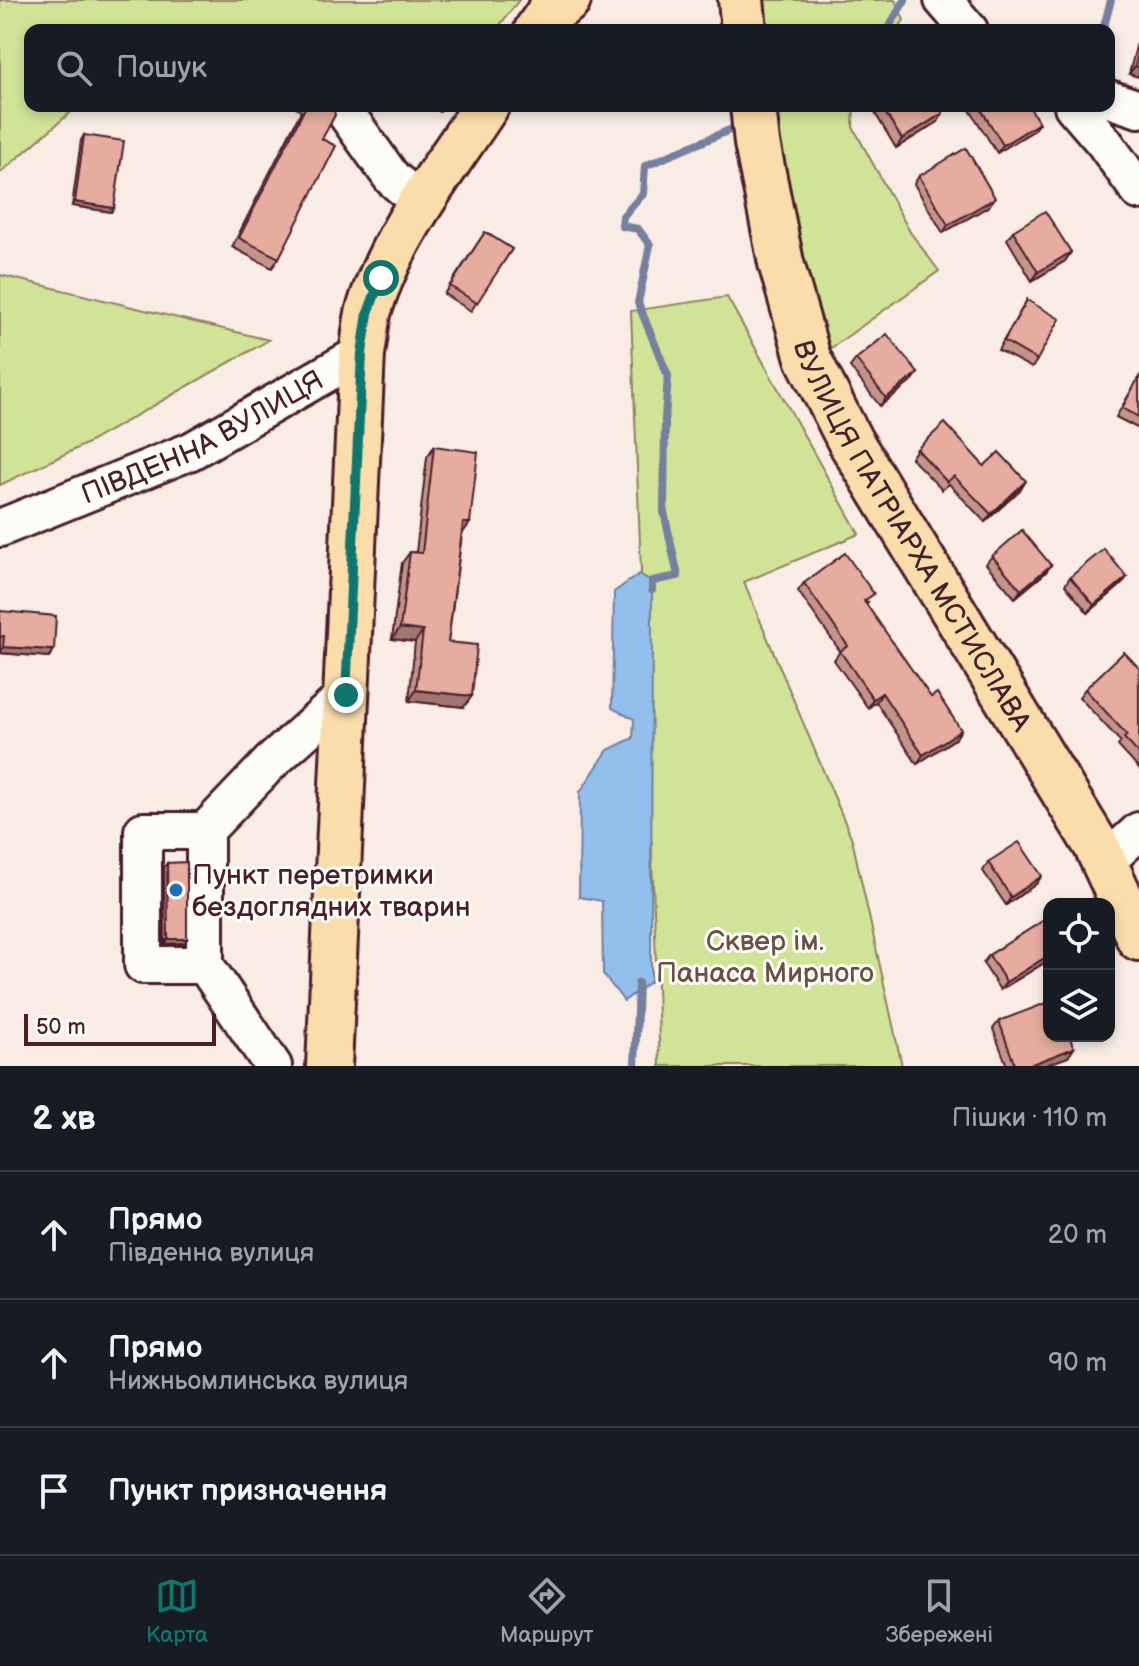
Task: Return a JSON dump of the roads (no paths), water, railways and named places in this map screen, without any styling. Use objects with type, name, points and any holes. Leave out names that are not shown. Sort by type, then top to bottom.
[{"type":"main road","points":[[541,24],[548,14],[568,0]]},
{"type":"main road","points":[[741,0],[743,24]]},
{"type":"main road","points":[[329,1066],[362,353],[368,313],[409,221],[482,112]]},
{"type":"main road","name":"ВУЛИЦЯ ПАТРІАРХА МСТИСЛАВА","points":[[754,112],[781,263],[808,358],[850,441],[1096,845],[1139,938]]},
{"type":"street","points":[[943,0],[964,24]]},
{"type":"street","points":[[1115,101],[1139,109]]},
{"type":"street","points":[[1078,112],[1139,191]]},
{"type":"street","points":[[347,115],[392,178],[421,203]]},
{"type":"street","name":"ПІВДЕННА ВУЛИЦЯ","points":[[0,528],[191,451],[362,353]]},
{"type":"street","points":[[273,1066],[205,965],[205,831],[270,763],[346,695]]},
{"type":"street","points":[[205,831],[143,831],[143,965],[205,965]]},
{"type":"street","points":[[1104,863],[1139,831]]},
{"type":"water","points":[[639,574],[652,581],[651,981],[624,1001],[603,974],[602,901],[579,897],[580,792],[608,750],[633,738],[634,719],[612,708],[614,592]]},
{"type":"waterway","points":[[891,24],[905,0]]},
{"type":"waterway","points":[[1105,24],[1111,0]]},
{"type":"waterway","points":[[652,590],[652,581],[678,576],[664,512],[668,376],[638,303],[650,245],[638,229],[622,226],[623,216],[643,194],[645,166],[732,129]]},
{"type":"waterway","points":[[635,1066],[638,983]]},
{"type":"place","name":"Пункт перетримки бездоглядних тварин","points":[[176,890]]},
{"type":"park label","name":"Сквер ім. Панаса Мирного","points":[[765,956]]}]
